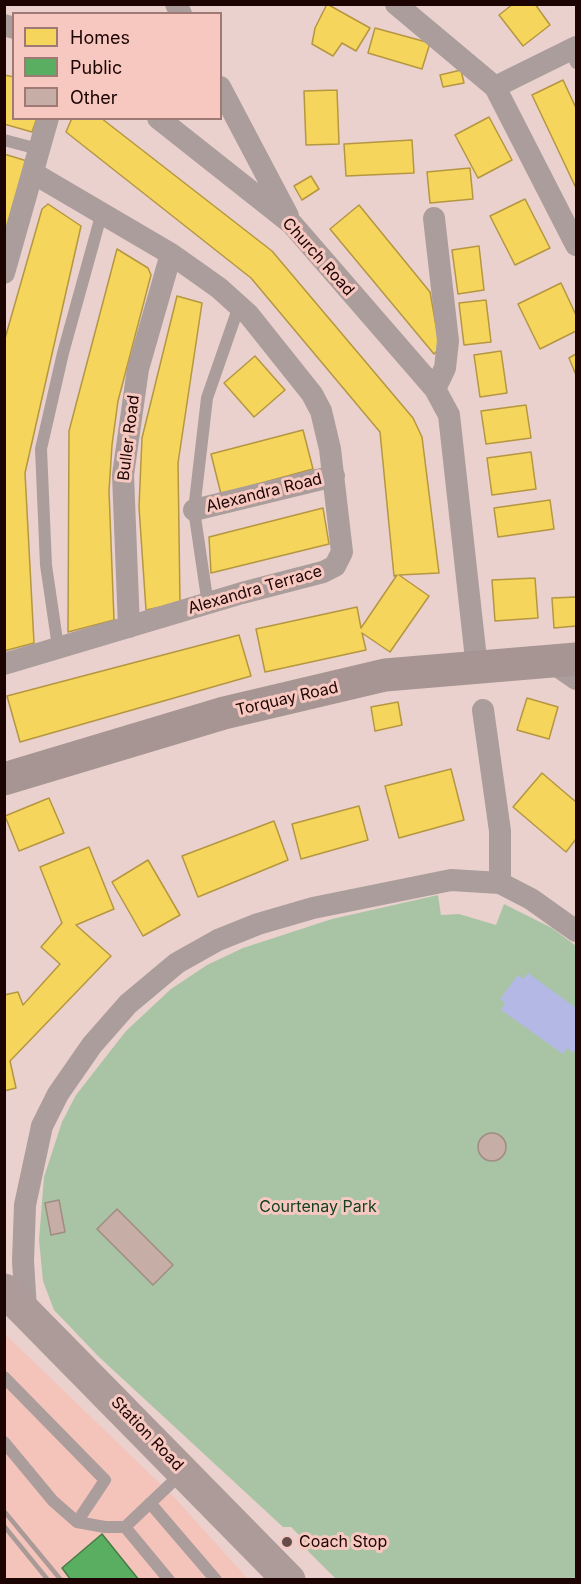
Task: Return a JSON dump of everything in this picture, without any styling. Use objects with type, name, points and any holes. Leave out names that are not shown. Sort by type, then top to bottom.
[{"type":"main road","name":"Torquay Road","points":[[6,772],[224,713],[385,675],[477,668],[569,667]]},
{"type":"main road","name":"Station Road","points":[[15,1300],[289,1580]]},
{"type":"street","points":[[396,4],[495,87],[576,245]]},
{"type":"street","points":[[495,87],[574,53]]},
{"type":"street","points":[[222,91],[292,224]]},
{"type":"street","points":[[4,273],[47,120]]},
{"type":"street","name":"Church Road","points":[[161,120],[292,224],[435,389],[449,415],[477,668]]},
{"type":"street","name":"Alexandra Terrace","points":[[4,664],[323,572],[335,566],[342,552],[334,476],[321,411],[312,394],[239,306],[171,254],[33,173]]},
{"type":"street","points":[[434,218],[448,341],[445,368],[435,389]]},
{"type":"street","name":"Buller Road","points":[[129,627],[123,475],[138,369],[171,254]]},
{"type":"street","name":"Alexandra Road","points":[[194,510],[334,476]]},
{"type":"street","points":[[483,710],[500,831],[500,883]]},
{"type":"street","points":[[15,1300],[23,1261],[25,1205],[42,1126],[58,1094],[92,1045],[128,1004],[177,963],[218,940],[313,908],[451,880],[500,883],[531,899],[576,931]]},
{"type":"lane","points":[[4,140],[38,149]]},
{"type":"lane","points":[[58,647],[46,565],[41,449],[63,353],[102,212]]},
{"type":"lane","points":[[208,604],[194,510],[207,398],[239,306]]},
{"type":"lane","points":[[4,1377],[105,1480],[77,1522]]},
{"type":"lane","points":[[4,1442],[53,1501],[77,1522],[105,1527],[125,1527],[183,1472]]},
{"type":"lane","points":[[150,1503],[216,1580]]},
{"type":"lane","points":[[125,1527],[169,1580]]},
{"type":"shaded area","points":[[4,1333],[175,1498],[248,1579],[5,1579]]},
{"type":"green space","name":"Courtenay Park","points":[[438,895],[441,915],[459,914],[496,925],[504,904],[552,928],[576,946],[576,1579],[336,1579],[302,1545],[303,1539],[291,1527],[283,1527],[99,1357],[54,1310],[43,1281],[39,1240],[44,1177],[62,1122],[76,1095],[126,1031],[171,989],[207,965],[243,948],[332,919]]},
{"type":"water","points":[[528,973],[576,1008],[576,1049],[573,1053],[567,1048],[563,1054],[501,1010],[505,1003],[500,999],[518,975],[523,979]]},
{"type":"building: Homes","points":[[327,4],[370,28],[356,51],[342,43],[333,56],[312,44],[315,28]]},
{"type":"building: Homes","points":[[513,4],[535,4],[550,25],[523,46],[499,15]]},
{"type":"building: Homes","points":[[375,28],[430,43],[422,69],[368,53]]},
{"type":"building: Homes","points":[[461,70],[464,83],[443,87],[440,75]]},
{"type":"building: Homes","points":[[4,75],[12,77],[12,120],[36,120],[32,132],[4,124]]},
{"type":"building: Homes","points":[[563,80],[576,108],[576,188],[532,95]]},
{"type":"building: Homes","points":[[337,90],[339,144],[306,145],[304,91]]},
{"type":"building: Homes","points":[[489,117],[512,160],[478,178],[455,135]]},
{"type":"building: Homes","points":[[71,120],[104,120],[272,251],[413,418],[422,437],[439,573],[399,575],[429,596],[390,652],[362,633],[366,650],[265,672],[256,629],[357,607],[361,628],[397,575],[394,576],[380,432],[251,278],[66,132]]},
{"type":"building: Homes","points":[[412,140],[414,173],[346,176],[344,144]]},
{"type":"building: Homes","points":[[4,154],[27,161],[4,240]]},
{"type":"building: Homes","points":[[470,168],[473,199],[430,203],[427,172]]},
{"type":"building: Homes","points":[[311,176],[319,189],[302,200],[294,186]]},
{"type":"building: Homes","points":[[525,199],[550,248],[515,265],[490,216]]},
{"type":"building: Homes","points":[[48,204],[81,226],[25,473],[34,643],[4,651],[4,342],[42,209]]},
{"type":"building: Homes","points":[[359,205],[430,292],[440,348],[434,354],[330,229]]},
{"type":"building: Homes","points":[[479,246],[484,290],[458,294],[452,250]]},
{"type":"building: Homes","points":[[117,249],[148,268],[151,275],[118,401],[112,445],[109,491],[114,620],[68,632],[69,431]]},
{"type":"building: Homes","points":[[561,283],[576,315],[576,331],[540,349],[518,304]]},
{"type":"building: Homes","points":[[177,296],[202,303],[178,463],[180,603],[146,610],[139,507],[142,438]]},
{"type":"building: Homes","points":[[486,300],[491,342],[464,345],[459,303]]},
{"type":"building: Homes","points":[[501,351],[507,393],[480,397],[474,355]]},
{"type":"building: Homes","points":[[576,354],[576,375],[569,358]]},
{"type":"building: Homes","points":[[255,356],[285,390],[254,417],[224,383]]},
{"type":"building: Homes","points":[[526,405],[531,438],[486,444],[481,411]]},
{"type":"building: Homes","points":[[303,430],[313,469],[221,494],[211,454]]},
{"type":"building: Homes","points":[[531,452],[536,489],[492,495],[487,458]]},
{"type":"building: Homes","points":[[550,500],[554,529],[498,537],[494,508]]},
{"type":"building: Homes","points":[[323,508],[329,544],[211,573],[209,537]]},
{"type":"building: Homes","points":[[535,578],[538,618],[495,621],[492,580]]},
{"type":"building: Homes","points":[[576,597],[576,626],[554,628],[552,598]]},
{"type":"building: Homes","points":[[239,635],[251,676],[20,742],[7,696]]},
{"type":"building: Homes","points":[[527,698],[558,707],[549,739],[517,730]]},
{"type":"building: Homes","points":[[398,702],[402,725],[375,731],[371,707]]},
{"type":"building: Homes","points":[[451,769],[464,820],[399,838],[385,786]]},
{"type":"building: Homes","points":[[542,773],[576,802],[576,839],[566,852],[513,807]]},
{"type":"building: Homes","points":[[49,798],[64,833],[19,851],[5,816]]},
{"type":"building: Homes","points":[[359,806],[368,840],[301,859],[292,824]]},
{"type":"building: Homes","points":[[274,821],[288,860],[198,897],[182,856]]},
{"type":"building: Homes","points":[[89,847],[114,909],[76,925],[111,956],[10,1061],[16,1088],[4,1091],[4,995],[18,992],[23,1005],[60,964],[41,947],[62,923],[40,867]]},
{"type":"building: Homes","points":[[148,860],[180,915],[143,936],[112,882]]},
{"type":"building: Public","points":[[102,1534],[139,1580],[71,1580],[62,1568]]},
{"type":"building: Other","points":[[492,1133],[502,1137],[506,1147],[502,1157],[492,1161],[482,1157],[478,1147],[482,1137]]},
{"type":"building: Other","points":[[59,1200],[65,1232],[51,1235],[45,1203]]},
{"type":"building: Other","points":[[117,1209],[173,1265],[153,1285],[97,1229]]},
{"type":"railway","points":[[4,1511],[61,1580]]},
{"type":"railway","points":[[4,1526],[48,1580]]},
{"type":"place","name":"Coach Stop","points":[[287,1542]]}]
